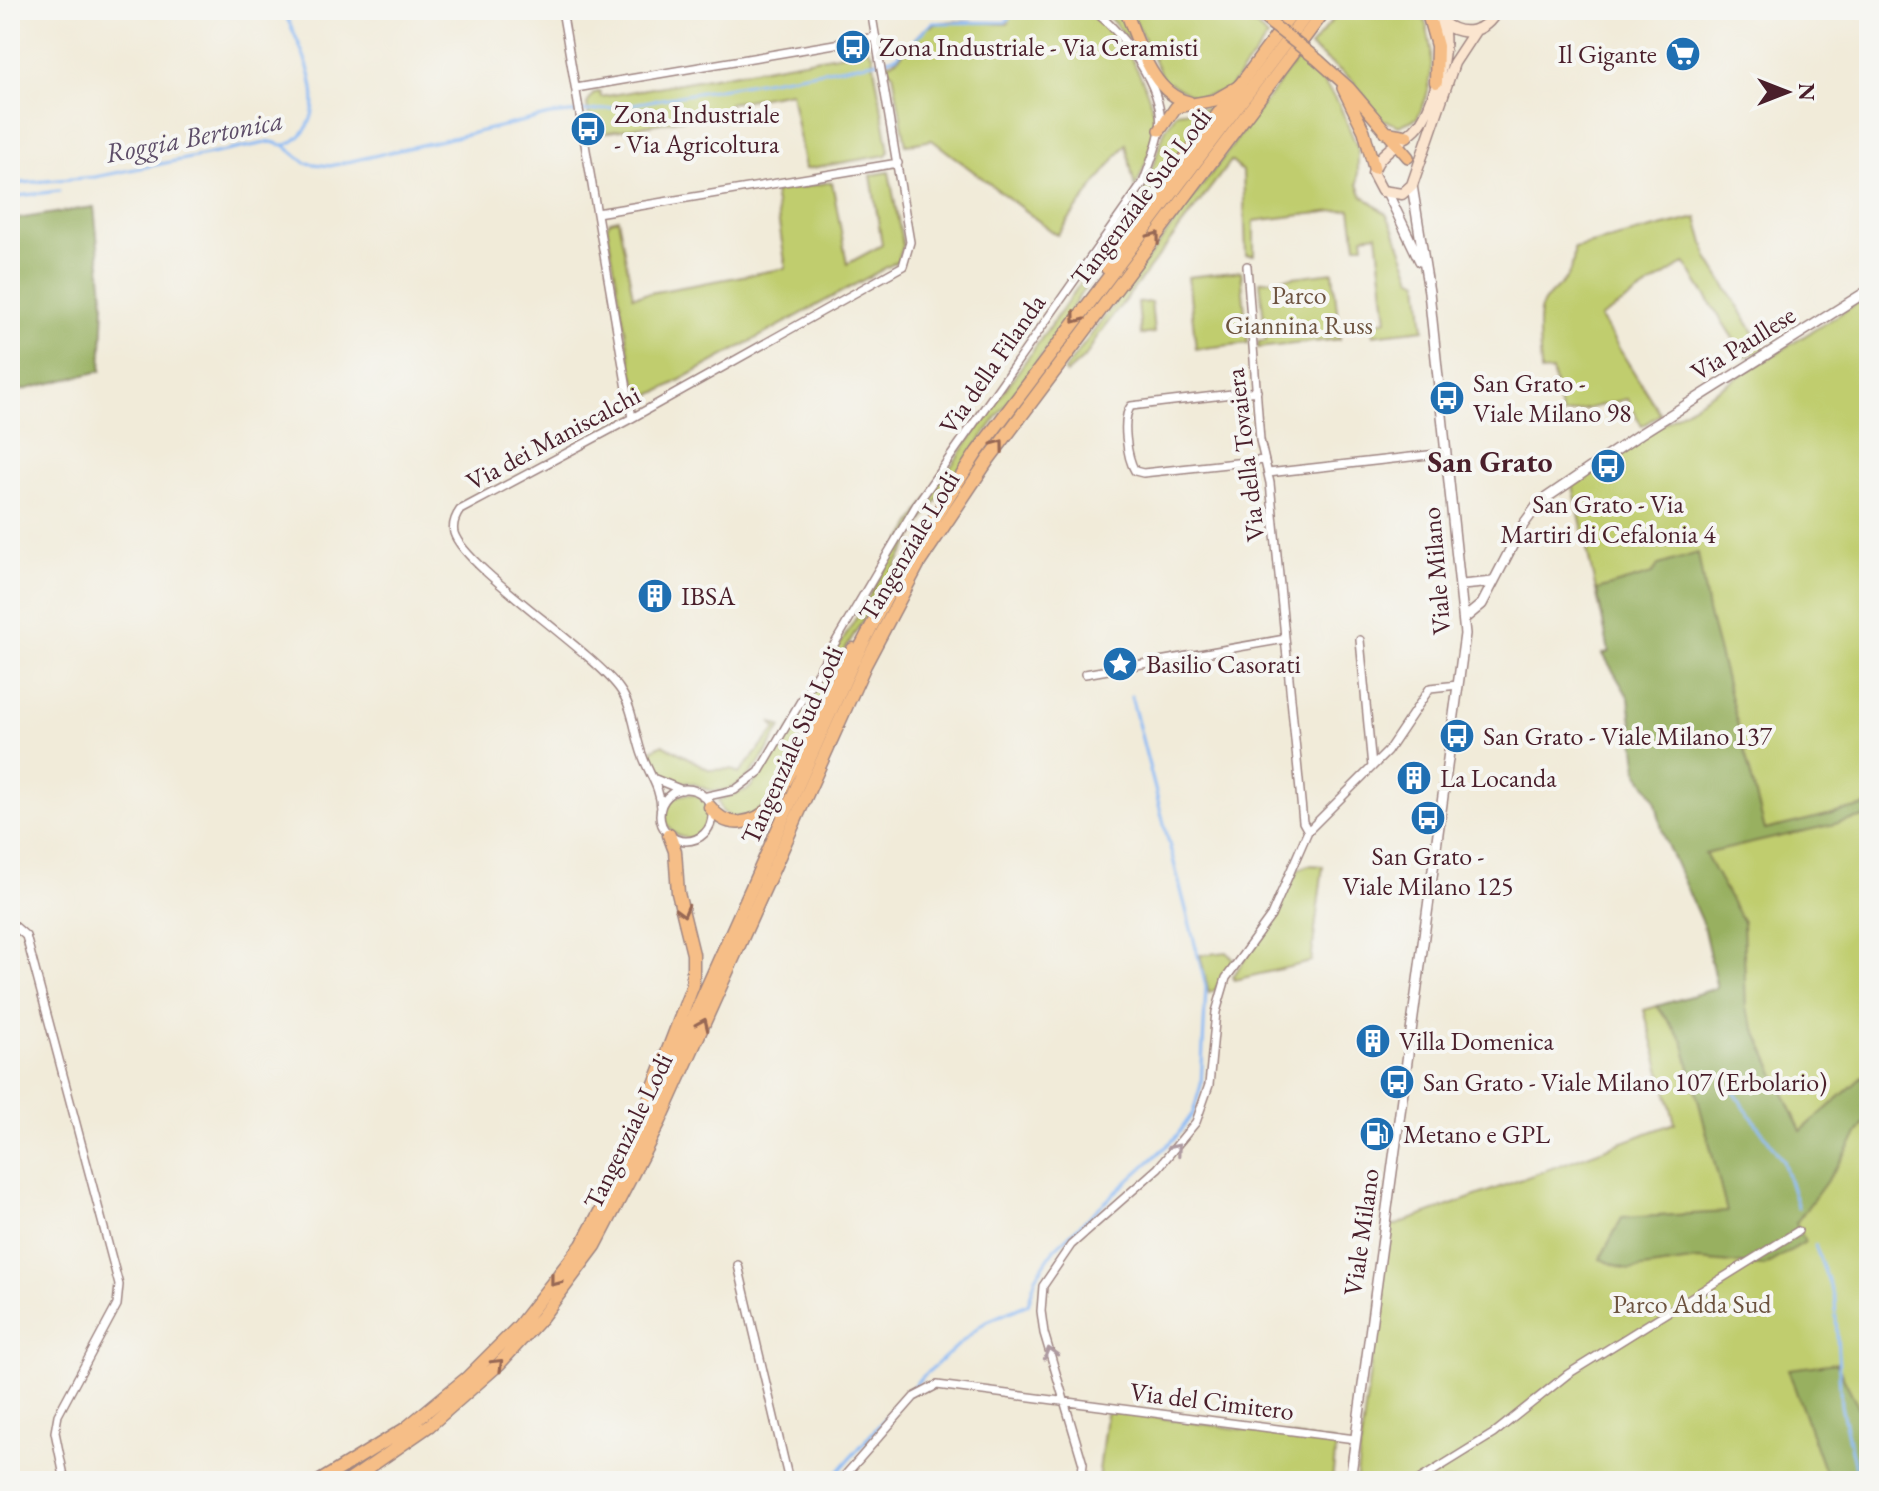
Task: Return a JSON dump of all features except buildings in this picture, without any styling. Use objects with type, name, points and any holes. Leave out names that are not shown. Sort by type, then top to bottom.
[{"type":"highway","name":"Tangenziale Sud Lodi","points":[[320,1481],[371,1452],[426,1413],[519,1326],[582,1245],[639,1139],[868,631],[898,575],[953,488],[1310,10]]},
{"type":"highway","name":"Tangenziale Lodi","points":[[349,1481],[398,1449],[459,1401],[521,1341],[578,1272],[641,1161],[865,665],[919,563],[988,460],[1325,10]]},
{"type":"highway","points":[[1427,10],[1437,46],[1436,82]]},
{"type":"highway","points":[[1101,286],[1103,275],[1121,244],[1239,86]]},
{"type":"highway","points":[[707,802],[725,820],[739,823],[756,819],[773,806],[789,780],[839,670],[868,631]]},
{"type":"highway","points":[[639,1139],[649,1094],[686,1010],[693,985],[693,954],[678,893],[675,851],[669,835]]},
{"type":"main road","points":[[1125,10],[1156,77],[1176,97],[1193,103]]},
{"type":"main road","points":[[1160,130],[1176,107],[1222,98],[1239,86],[1295,10]]},
{"type":"main road","points":[[1374,168],[1426,116],[1445,41],[1442,22],[1434,10]]},
{"type":"main road","points":[[1328,68],[1359,120],[1377,187],[1388,194],[1402,194],[1412,185],[1454,63],[1475,31],[1485,25],[1497,10]]},
{"type":"main road","points":[[1258,12],[1328,68],[1354,94],[1415,169]]},
{"type":"main road","points":[[1442,22],[1457,31],[1475,31]]},
{"type":"main road","points":[[1385,132],[1393,136],[1407,136]]},
{"type":"main road","points":[[1384,155],[1395,152],[1408,157]]},
{"type":"street","points":[[562,10],[632,418]]},
{"type":"street","points":[[597,213],[898,163],[871,10]]},
{"type":"street","points":[[1093,10],[1118,32],[1133,52],[1155,99],[1160,130]]},
{"type":"street","points":[[576,88],[876,37]]},
{"type":"street","name":"Via della Filanda","points":[[707,802],[735,790],[759,772],[917,504],[1138,192],[1160,130]]},
{"type":"street","name":"Via dei Maniscalchi","points":[[655,779],[643,757],[629,705],[616,683],[470,555],[453,528],[460,510],[894,272],[908,257],[910,242],[898,163]]},
{"type":"street","name":"Viale Milano","points":[[1350,1481],[1465,618],[1412,185]]},
{"type":"street","points":[[1388,194],[1425,275]]},
{"type":"street","name":"Via della Tovaiera","points":[[1247,266],[1257,391],[1303,822],[1308,831]]},
{"type":"street","name":"Via Paullese","points":[[1465,618],[1478,610],[1523,525],[1540,502],[1640,434],[1869,290]]},
{"type":"street","points":[[1257,391],[1131,406],[1126,416],[1130,463],[1135,471],[1143,473],[1264,460]]},
{"type":"street","points":[[1268,473],[1446,453]]},
{"type":"street","points":[[1462,585],[1484,585],[1495,581]]},
{"type":"street","points":[[1085,674],[1285,639]]},
{"type":"street","points":[[1360,640],[1372,767]]},
{"type":"street","points":[[1081,1481],[1083,1464],[1044,1333],[1041,1311],[1043,1286],[1071,1245],[1170,1157],[1203,1109],[1222,985],[1271,916],[1308,831],[1387,752],[1430,688],[1458,685]]},
{"type":"street","points":[[655,779],[707,802],[711,821],[701,836],[689,841],[669,835],[661,823],[655,779]]},
{"type":"street","points":[[661,808],[669,796],[682,790]]},
{"type":"street","points":[[10,922],[26,936],[119,1285],[117,1305],[58,1415],[55,1432],[65,1481]]},
{"type":"street","points":[[1417,1481],[1493,1434],[1568,1374],[1798,1231]]},
{"type":"street","points":[[738,1265],[789,1481]]},
{"type":"street","name":"Via del Cimitero","points":[[840,1481],[914,1397],[937,1385],[1355,1439]]},
{"type":"green space","points":[[1079,9],[1098,17],[1110,28],[1133,62],[1153,115],[1151,144],[1135,188],[1126,144],[1057,235],[932,140],[906,145],[893,73],[886,67],[931,26],[952,21],[1008,24],[1012,10]]},
{"type":"green space","points":[[1102,10],[1120,10],[1132,38],[1129,39]]},
{"type":"green space","points":[[1130,10],[1237,10],[1268,37],[1228,90],[1196,98],[1163,79]]},
{"type":"green space","points":[[1341,10],[1421,10],[1429,37],[1431,65],[1428,92],[1417,118],[1399,126],[1381,119],[1352,80],[1310,47]]},
{"type":"green space","points":[[866,47],[872,54],[889,151],[886,155],[805,169],[791,92],[729,103],[730,111],[592,135],[587,104],[594,93],[600,92],[601,97],[849,53],[849,49]]},
{"type":"green space","points":[[1297,59],[1320,78],[1339,104],[1358,149],[1358,184],[1362,195],[1386,214],[1412,277],[1419,281],[1424,329],[1373,335],[1371,323],[1387,320],[1377,234],[1363,236],[1364,245],[1356,245],[1351,209],[1254,221],[1254,255],[1246,255],[1243,172],[1231,161],[1097,337],[1086,356],[1066,374],[1064,371]]},
{"type":"green space","points":[[1216,106],[1089,280],[1052,341],[929,511],[836,664],[771,800],[753,815],[731,818],[722,811],[718,800],[749,789],[767,768],[922,507],[1143,195],[1165,130],[1177,112]]},
{"type":"green space","points":[[889,172],[903,246],[898,261],[660,391],[649,395],[640,391],[633,375],[607,226],[610,221],[618,219],[633,296],[786,268],[774,192],[832,182],[847,264],[882,245],[871,175]]},
{"type":"green space","points":[[94,207],[104,303],[101,371],[10,393],[10,220]]},
{"type":"green space","points":[[1697,218],[1708,258],[1765,350],[1745,357],[1685,263],[1600,318],[1660,414],[1642,426],[1627,399],[1562,415],[1552,371],[1541,372],[1539,321],[1545,301],[1571,270],[1574,248]]},
{"type":"green space","points":[[1241,271],[1248,343],[1196,349],[1188,277]]},
{"type":"green space","name":"Parco Giannina Russ","points":[[1333,272],[1340,339],[1258,348],[1258,342],[1266,341],[1260,281]]},
{"type":"green space","name":"Parco Adda Sud","points":[[1869,296],[1869,1481],[1356,1481],[1388,1228],[1675,1123],[1644,1010],[1717,989],[1704,924],[1629,696],[1610,654],[1573,486],[1659,426]]},
{"type":"green space","points":[[1151,302],[1154,333],[1141,335],[1138,303]]},
{"type":"green space","points":[[1698,553],[1708,611],[1765,830],[1869,805],[1869,816],[1705,854],[1743,922],[1746,1009],[1801,1131],[1869,1071],[1869,1115],[1837,1167],[1796,1223],[1805,1242],[1764,1266],[1698,1260],[1629,1270],[1600,1259],[1622,1218],[1727,1212],[1683,1041],[1657,1006],[1717,988],[1703,925],[1664,838],[1655,799],[1638,772],[1629,698],[1603,654],[1609,652],[1597,590],[1652,574],[1658,565]]},
{"type":"green space","points":[[772,723],[781,727],[753,771],[734,787],[722,790],[707,789],[671,778],[656,765],[650,751],[663,744],[710,770],[732,769],[739,774],[776,729]]},
{"type":"green space","points":[[688,794],[703,801],[710,816],[703,831],[688,838],[673,831],[666,816],[673,801]]},
{"type":"green space","points":[[1308,865],[1323,866],[1311,962],[1234,980],[1233,975],[1266,932],[1298,870]]},
{"type":"green space","points":[[1227,952],[1234,960],[1215,990],[1209,993],[1200,955]]},
{"type":"green space","points":[[1836,1363],[1869,1428],[1869,1481],[1828,1481],[1788,1369]]},
{"type":"green space","points":[[1110,1411],[1334,1442],[1332,1481],[1098,1481],[1106,1414]]},
{"type":"waterway","name":"Roggia Bertonica","points":[[10,184],[95,177],[271,142],[284,145],[292,142],[309,123],[314,108],[313,91],[304,56],[283,10]]},
{"type":"waterway","points":[[284,145],[306,163],[330,166],[550,115],[599,110],[885,60],[897,56],[932,23],[1005,22],[1009,19],[1010,10]]},
{"type":"waterway","points":[[10,197],[59,191]]},
{"type":"waterway","points":[[830,1481],[919,1380],[985,1322],[1028,1304],[1036,1277],[1055,1248],[1175,1138],[1193,1113],[1201,1085],[1206,987],[1131,696]]},
{"type":"waterway","points":[[1731,1088],[1783,1161],[1798,1208]]},
{"type":"waterway","points":[[1815,1245],[1835,1300],[1841,1406],[1858,1481]]},
{"type":"railway","points":[[10,37],[18,10]]},
{"type":"place","name":"Zona Industriale - Via Ceramisti","points":[[853,47]]},
{"type":"place","name":"Il Gigante","points":[[1683,54]]},
{"type":"place","name":"Zona Industriale - Via Agricoltura","points":[[588,129]]},
{"type":"place","name":"San Grato - Viale Milano 98","points":[[1447,398]]},
{"type":"place","name":"San Grato - Via Martiri di Cefalonia 4","points":[[1608,466]]},
{"type":"place","name":"IBSA","points":[[655,596]]},
{"type":"place","name":"Basilio Casorati","points":[[1120,664]]},
{"type":"place","name":"San Grato - Viale Milano 137","points":[[1457,736]]},
{"type":"place","name":"La Locanda","points":[[1414,778]]},
{"type":"place","name":"San Grato - Viale Milano 125","points":[[1428,818]]},
{"type":"place","name":"Villa Domenica","points":[[1373,1041]]},
{"type":"place","name":"San Grato - Viale Milano 107 (Erbolario)","points":[[1397,1082]]},
{"type":"place","name":"Metano e GPL","points":[[1377,1134]]},
{"type":"district","name":"San Grato","points":[[1490,461]]}]
